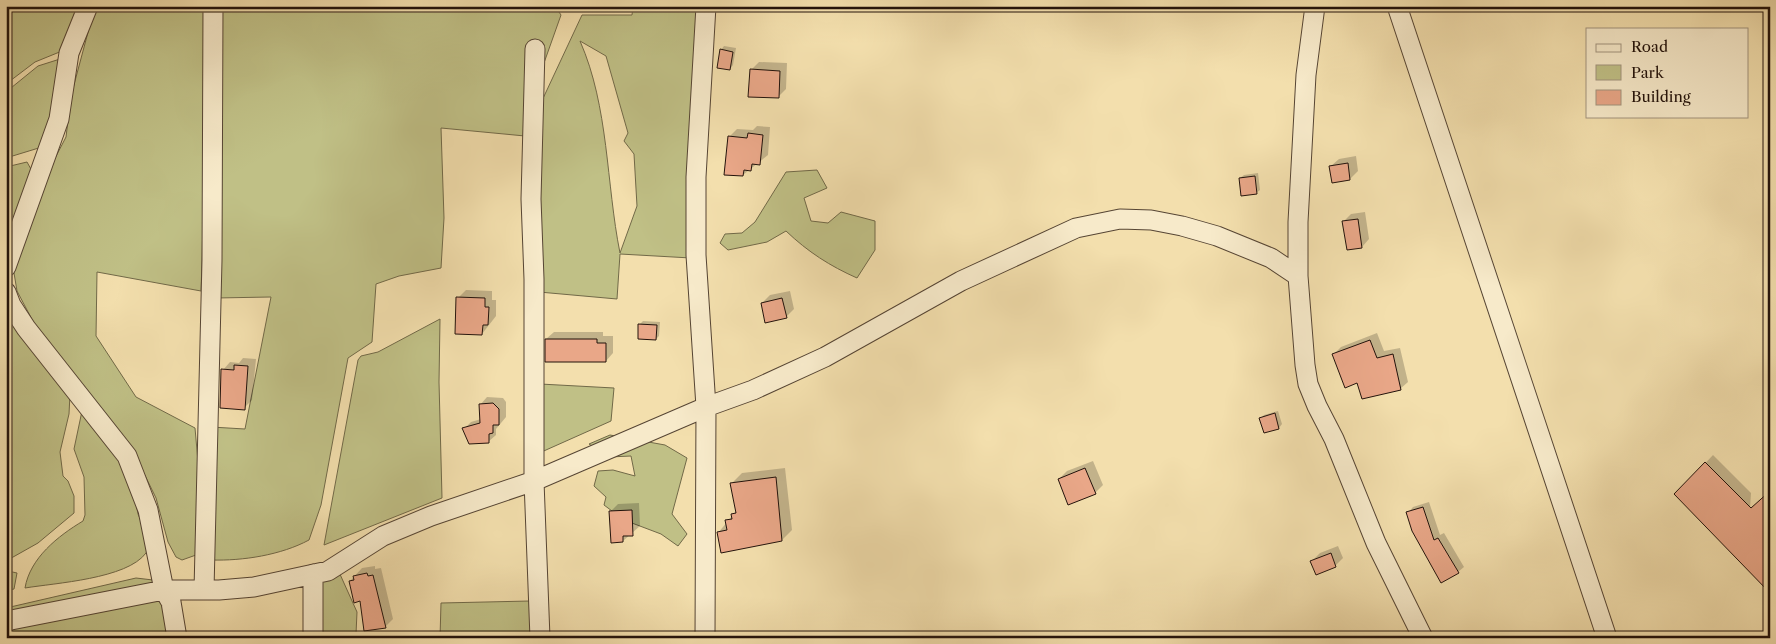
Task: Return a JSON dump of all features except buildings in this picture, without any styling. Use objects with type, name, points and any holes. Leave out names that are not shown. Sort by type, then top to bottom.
[{"type":"street","points":[[6,267],[59,119],[69,52],[88,6]]},
{"type":"street","points":[[204,590],[212,260],[213,6]]},
{"type":"street","points":[[705,638],[706,407],[696,255],[696,177],[706,6]]},
{"type":"street","points":[[1315,6],[1306,84],[1298,222],[1298,276],[1302,336],[1308,384],[1334,439],[1376,543],[1423,638]]},
{"type":"street","points":[[1397,6],[1607,638]]},
{"type":"street","points":[[535,50],[531,199],[534,279],[534,481],[540,638]]},
{"type":"street","points":[[6,621],[164,590],[254,587],[328,571],[383,536],[430,516],[534,481],[706,407],[754,390],[825,357],[961,281],[1076,228],[1097,222],[1120,219],[1151,220],[1182,226],[1217,236],[1271,258],[1298,276]]},
{"type":"street","points":[[6,292],[11,305],[26,328],[127,456],[148,510],[164,590],[171,602],[177,638]]},
{"type":"street","points":[[313,574],[313,638]]},
{"type":"green space","points":[[6,6],[77,6],[62,51],[35,62],[6,84]]},
{"type":"green space","points":[[95,6],[205,6],[201,291],[97,272],[96,336],[136,397],[195,428],[199,473],[196,555],[182,560],[176,557],[168,542],[156,498],[133,451],[36,327],[17,291],[13,267],[39,189],[66,137],[71,96]]},
{"type":"green space","points":[[222,6],[529,6],[531,9],[533,6],[555,6],[561,15],[539,77],[525,136],[441,128],[444,218],[441,268],[399,276],[376,284],[372,342],[348,358],[321,505],[309,540],[286,550],[262,556],[211,560],[211,427],[245,429],[271,297],[216,298]]},
{"type":"green space","points":[[633,6],[697,6],[691,258],[620,254],[617,299],[539,292],[539,107],[582,15],[632,15]],"holes":[[[580,41],[606,56],[628,133],[624,141],[634,154],[637,206],[620,253],[597,92]]]},
{"type":"green space","points":[[60,59],[57,88],[42,147],[6,158],[6,92],[38,66]]},
{"type":"green space","points":[[27,162],[32,171],[6,239],[6,167]]},
{"type":"green space","points":[[817,170],[827,188],[804,198],[811,221],[828,223],[841,212],[875,221],[875,250],[857,278],[820,258],[786,231],[767,242],[728,250],[720,243],[725,234],[742,233],[755,222],[786,172]]},
{"type":"green space","points":[[6,312],[70,394],[69,414],[60,452],[63,476],[68,481],[74,496],[74,513],[38,543],[6,561]]},
{"type":"green space","points":[[440,319],[439,382],[442,498],[324,545],[358,360],[361,356],[378,352]]},
{"type":"green space","points":[[540,384],[614,388],[611,421],[537,454]]},
{"type":"green space","points":[[82,411],[131,477],[138,514],[150,542],[146,553],[137,562],[123,569],[71,582],[25,588],[33,567],[46,549],[83,521],[85,515],[84,477],[74,449]]},
{"type":"green space","points":[[610,435],[665,445],[687,458],[672,514],[687,534],[678,546],[661,534],[624,520],[604,505],[606,497],[594,486],[598,471],[613,470],[635,476],[631,456],[609,457],[589,444]]},
{"type":"green space","points":[[6,572],[17,573],[14,589],[6,591]]},
{"type":"green space","points":[[339,572],[357,612],[355,638],[320,638],[320,575]]},
{"type":"green space","points":[[136,578],[153,580],[163,597],[170,638],[6,638],[6,608]]},
{"type":"green space","points":[[530,601],[533,638],[440,638],[441,603]]}]
